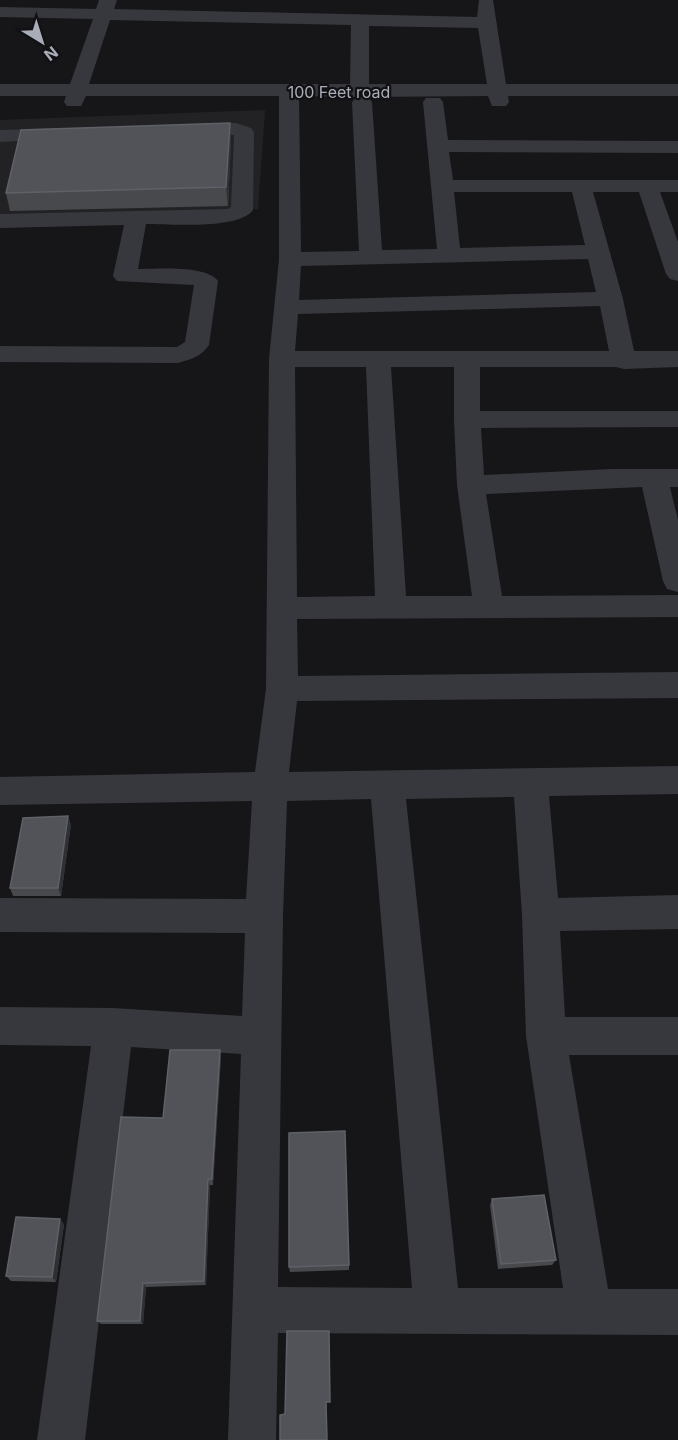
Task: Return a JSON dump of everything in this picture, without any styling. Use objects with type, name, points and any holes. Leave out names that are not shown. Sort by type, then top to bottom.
[{"type":"street","points":[[486,0],[486,23],[498,97]]},
{"type":"street","points":[[0,12],[104,7],[360,20],[486,23]]},
{"type":"street","points":[[76,97],[104,7]]},
{"type":"street","points":[[360,20],[360,97],[371,258]]},
{"type":"street","name":"100 Feet road","points":[[0,90],[76,97],[234,102],[290,97]]},
{"type":"street","name":"100 Feet road","points":[[360,97],[433,102],[498,97],[678,90]]},
{"type":"street","name":"100 Feet road","points":[[0,102],[76,97],[498,97],[678,101]]},
{"type":"street","points":[[252,1440],[264,916],[270,786],[282,689],[282,359],[288,307],[290,259],[290,97]]},
{"type":"street","points":[[234,102],[236,129]]},
{"type":"street","points":[[433,102],[449,256]]},
{"type":"street","points":[[0,221],[229,215],[242,210],[244,132],[236,129],[161,131]]},
{"type":"street","points":[[0,136],[80,134]]},
{"type":"street","points":[[438,146],[678,147]]},
{"type":"street","points":[[443,186],[678,186]]},
{"type":"street","points":[[647,186],[678,274]]},
{"type":"street","points":[[581,187],[596,252],[611,299],[624,361]]},
{"type":"street","points":[[0,354],[178,355],[194,349],[197,345],[206,281],[194,277],[125,276],[136,218]]},
{"type":"street","points":[[290,259],[596,252]]},
{"type":"street","points":[[288,307],[611,299]]},
{"type":"street","points":[[282,359],[624,361],[678,359]]},
{"type":"street","points":[[378,359],[391,607]]},
{"type":"street","points":[[467,360],[467,420],[471,485],[489,607]]},
{"type":"street","points":[[467,420],[678,419]]},
{"type":"street","points":[[471,485],[666,478],[678,581]]},
{"type":"street","points":[[282,608],[678,606]]},
{"type":"street","points":[[282,689],[678,685]]},
{"type":"street","points":[[0,791],[678,780]]},
{"type":"street","points":[[530,782],[541,915],[546,1036],[589,1310]]},
{"type":"street","points":[[387,784],[437,1310]]},
{"type":"street","points":[[541,915],[678,912]]},
{"type":"street","points":[[0,915],[264,916]]},
{"type":"street","points":[[0,1026],[113,1027],[262,1036]]},
{"type":"street","points":[[61,1440],[113,1027]]},
{"type":"street","points":[[546,1036],[678,1036]]},
{"type":"street","points":[[255,1311],[678,1312]]},
{"type":"shaded area","points":[[265,110],[258,209],[0,216],[0,120]]},
{"type":"building","points":[[230,123],[226,187],[6,193],[21,130]]},
{"type":"building","points":[[68,816],[58,888],[10,888],[23,818]]},
{"type":"building","points":[[170,1050],[220,1050],[212,1179],[208,1179],[204,1281],[143,1283],[140,1321],[97,1321],[121,1117],[163,1118]]},
{"type":"building","points":[[345,1131],[349,1265],[289,1267],[289,1133]]},
{"type":"building","points":[[544,1195],[556,1260],[501,1264],[492,1199]]},
{"type":"building","points":[[16,1217],[60,1219],[52,1277],[6,1276]]},
{"type":"building","points":[[287,1331],[329,1331],[330,1402],[326,1402],[327,1440],[280,1440],[280,1415],[285,1414]]}]
